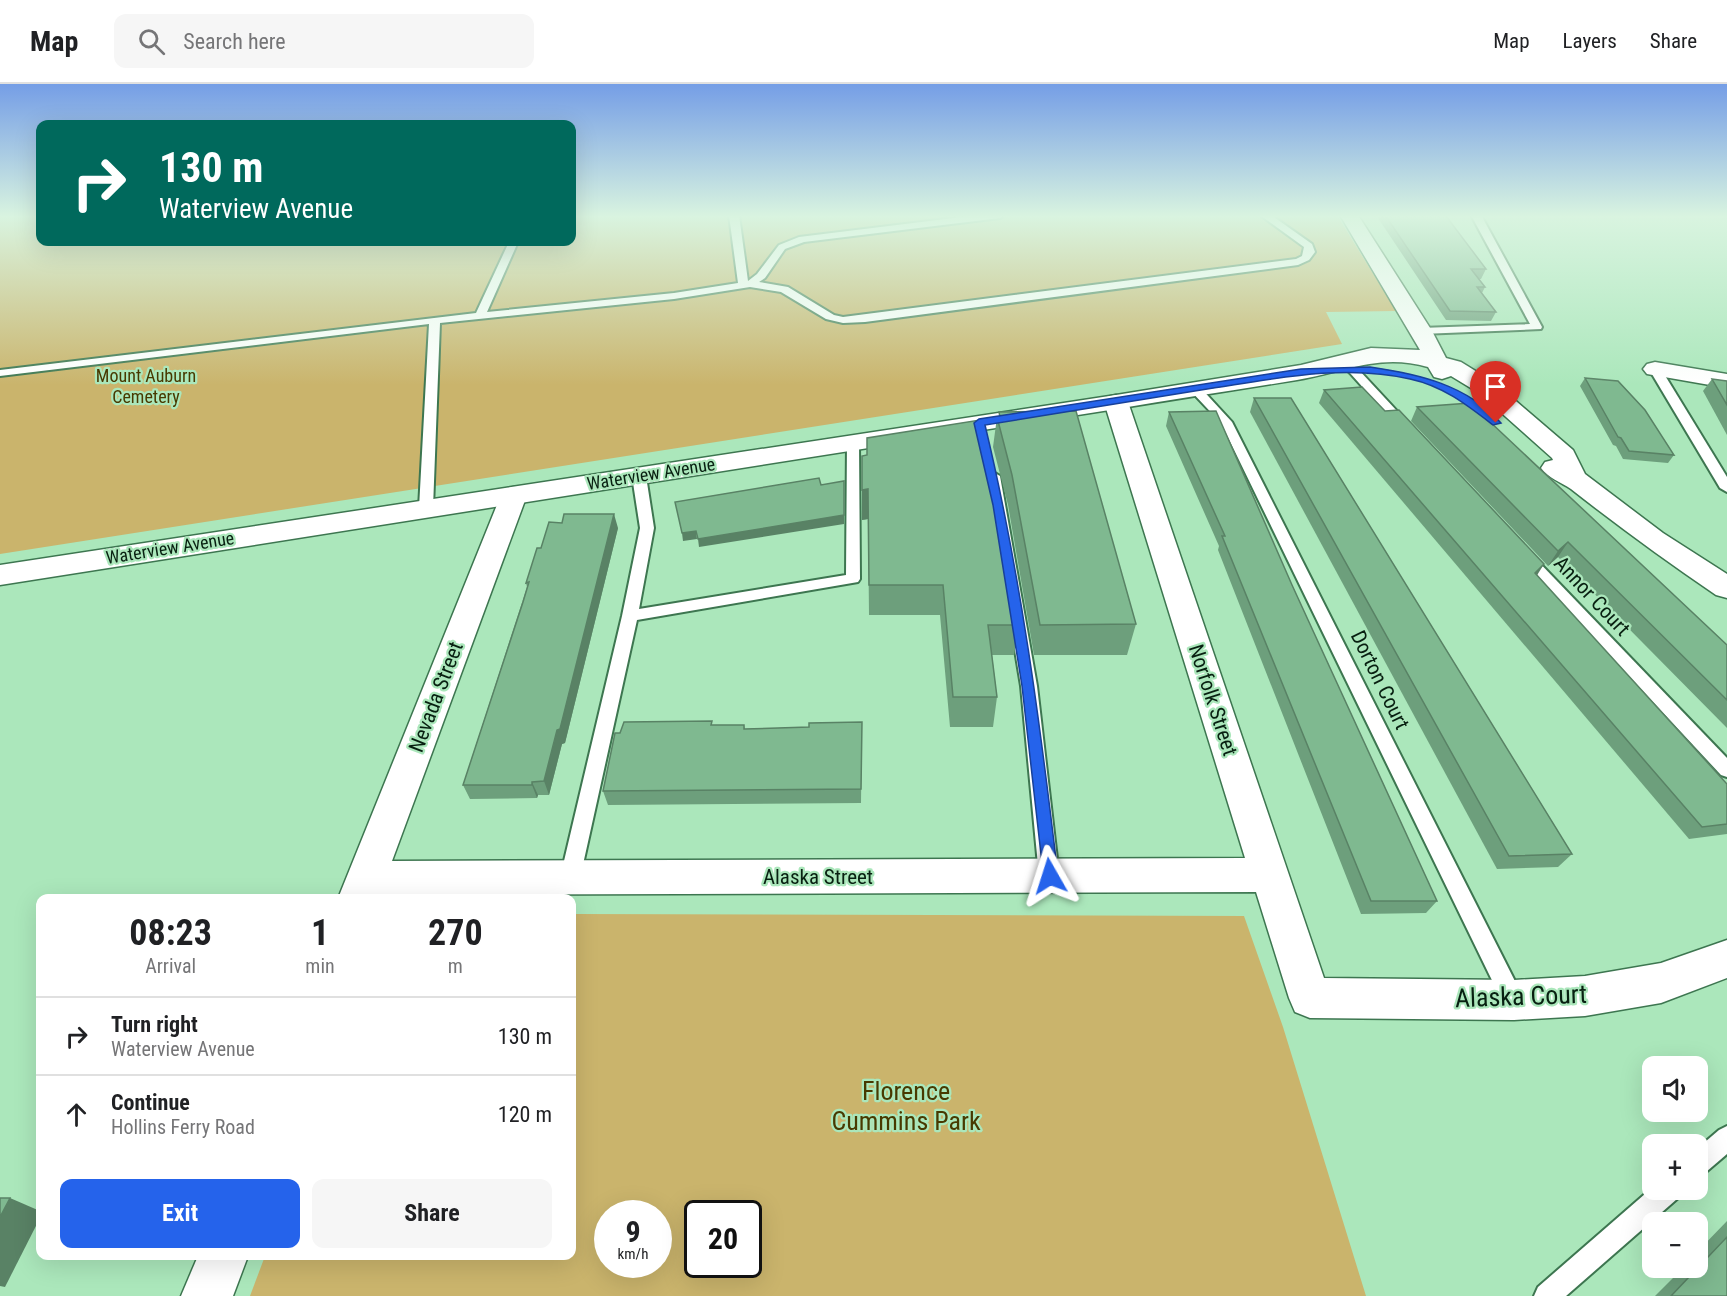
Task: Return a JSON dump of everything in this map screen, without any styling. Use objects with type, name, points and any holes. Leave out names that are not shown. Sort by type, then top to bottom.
[{"type":"street","points":[[1385,272],[1422,331],[1440,378],[1542,461],[1573,478],[1662,545],[1727,588]]},
{"type":"street","name":"Waterview Avenue","points":[[0,575],[853,442],[982,432],[1116,402],[1301,372],[1378,354],[1403,354],[1440,378]]},
{"type":"street","points":[[1655,369],[1727,381]]},
{"type":"street","name":"Waterview Avenue","points":[[1301,372],[1391,372],[1440,378]]},
{"type":"street","name":"Norfolk Street","points":[[1116,402],[1310,998]]},
{"type":"street","name":"Nevada Street","points":[[362,888],[514,495]]},
{"type":"street","name":"Alaska Street","points":[[362,888],[570,878],[1270,875]]},
{"type":"street","name":"Alaska Court","points":[[1310,998],[1514,1000],[1585,996],[1661,983],[1727,959]]},
{"type":"street","points":[[207,1296],[221,1260]]},
{"type":"lane","points":[[480,315],[500,272]]},
{"type":"lane","points":[[744,272],[746,284]]},
{"type":"lane","points":[[746,284],[761,276],[764,272]]},
{"type":"lane","points":[[0,373],[435,320],[674,296],[746,284],[784,289],[830,317],[843,320],[865,320],[1227,272]]},
{"type":"lane","points":[[1422,331],[1536,327],[1506,272]]},
{"type":"lane","points":[[426,508],[435,320]]},
{"type":"lane","points":[[1655,369],[1727,488]]},
{"type":"lane","points":[[1354,371],[1416,438]]},
{"type":"lane","name":"Dorton Court","points":[[1194,388],[1226,422],[1514,1000]]},
{"type":"lane","points":[[630,616],[853,579],[853,442]]},
{"type":"lane","points":[[989,459],[1029,686],[1050,876]]},
{"type":"lane","points":[[570,878],[630,616],[647,528],[639,476]]},
{"type":"lane","name":"Annor Court","points":[[1519,549],[1727,770]]},
{"type":"lane","points":[[1708,1155],[1727,1138]]},
{"type":"lane","points":[[1546,1296],[1656,1200]]},
{"type":"green space","name":"Mount Auburn Cemetery","points":[[0,272],[1372,272],[1396,311],[1326,312],[1342,344],[0,554]]},
{"type":"green space","name":"Florence Cummins Park","points":[[576,914],[1244,916],[1283,1027],[1366,1296],[250,1296],[264,1260],[576,1260]]},
{"type":"building","points":[[1423,272],[1473,272],[1485,287],[1477,287],[1496,312],[1450,311]]},
{"type":"building","points":[[1585,378],[1618,381],[1645,410],[1674,455],[1629,451],[1618,437]]},
{"type":"building","points":[[1712,379],[1727,381],[1727,405]]},
{"type":"building","points":[[1362,387],[1385,411],[1399,410],[1544,564],[1535,573],[1727,784],[1727,824],[1702,827],[1324,390]]},
{"type":"building","points":[[1254,398],[1291,398],[1572,854],[1509,856]]},
{"type":"building","points":[[1470,403],[1727,645],[1727,700],[1568,542],[1558,551],[1417,407]]},
{"type":"building","points":[[1076,411],[1136,624],[1040,625],[1012,475],[997,417],[1000,417],[999,412]]},
{"type":"building","points":[[1216,411],[1292,585],[1437,901],[1371,901],[1222,536],[1225,536],[1169,412]]},
{"type":"building","points":[[980,420],[993,476],[1019,625],[988,625],[997,697],[953,697],[943,585],[869,585],[868,489],[862,490],[862,456],[867,455],[867,438]]},
{"type":"building","points":[[819,478],[821,485],[844,481],[844,515],[698,539],[696,531],[682,533],[675,502]]},
{"type":"building","points":[[564,514],[614,514],[560,729],[557,730],[544,781],[532,782],[532,785],[463,785],[523,602],[529,582],[526,583],[537,548],[541,548],[549,522],[562,523]]},
{"type":"building","points":[[712,721],[711,725],[744,725],[744,729],[809,727],[809,723],[862,722],[861,789],[603,791],[615,733],[620,733],[624,722]]},
{"type":"building","points":[[0,1198],[10,1198],[0,1217]]},
{"type":"building","points":[[1727,1237],[1727,1296],[1671,1296],[1688,1278],[1708,1278],[1708,1257]]},
{"type":"route","points":[[1050,876],[1029,686],[999,505],[979,423],[1301,372],[1370,370],[1412,376],[1442,386],[1468,400],[1496,423]]}]
